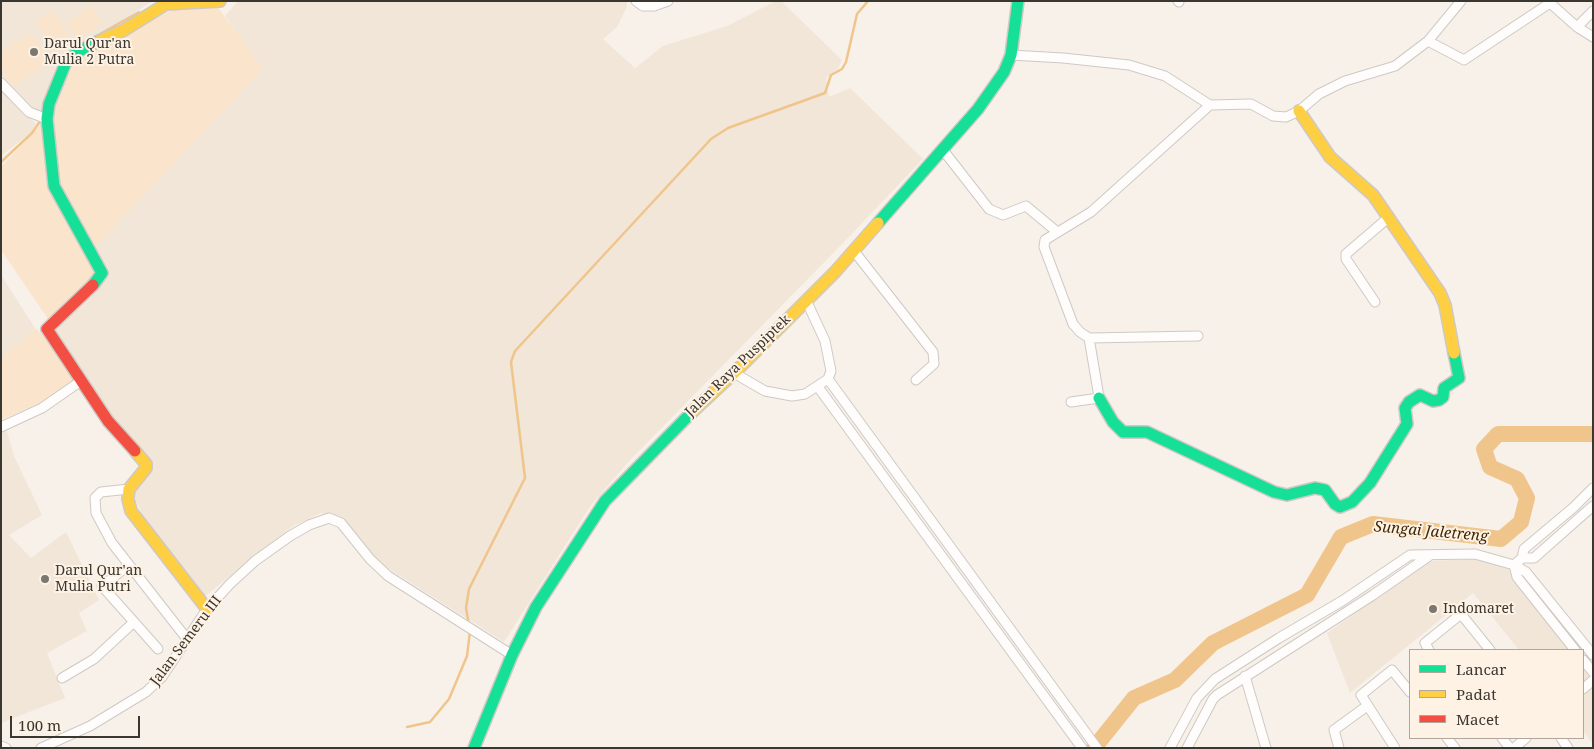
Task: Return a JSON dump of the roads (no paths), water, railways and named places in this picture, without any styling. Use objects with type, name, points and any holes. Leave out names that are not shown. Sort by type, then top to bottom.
[{"type":"street","points":[[207,609],[135,517],[128,499],[129,489],[146,468],[146,464],[120,437],[47,329],[99,280],[102,273],[54,186],[43,118],[66,62],[79,51],[124,30],[166,4],[220,1]]},
{"type":"street","points":[[636,1],[643,6],[654,6],[668,1]]},
{"type":"street","name":"Jalan Raya Puspiptek","points":[[474,748],[512,655],[536,607],[605,500],[854,251],[978,109],[1004,72],[1011,55],[1018,1]]},
{"type":"street","points":[[1011,55],[1108,62],[1150,70],[1165,76],[1210,105],[1251,104],[1273,116],[1291,116],[1319,94],[1345,81],[1395,66],[1428,41],[1461,1]]},
{"type":"street","points":[[1428,41],[1464,60],[1550,3],[1577,27],[1593,37]]},
{"type":"street","points":[[1577,27],[1593,11]]},
{"type":"street","points":[[1,83],[29,112],[43,118]]},
{"type":"street","points":[[1210,105],[1091,212],[1056,231],[1045,240],[1044,247],[1073,324],[1089,338],[1100,398],[1108,410],[1112,422],[1122,432],[1147,432],[1274,492],[1287,495],[1320,488],[1325,490],[1337,506],[1347,506],[1370,483],[1407,424],[1405,408],[1408,402],[1420,395],[1434,401],[1439,400],[1443,397],[1444,388],[1460,375],[1454,358],[1445,305],[1388,218],[1364,186],[1330,156],[1299,111]]},
{"type":"street","points":[[943,150],[989,209],[1003,215],[1026,206],[1056,231]]},
{"type":"street","points":[[1375,302],[1346,259],[1346,254],[1388,218]]},
{"type":"street","points":[[854,251],[932,352],[934,364],[916,380]]},
{"type":"street","points":[[734,373],[754,386],[779,394],[805,394],[828,379],[831,371],[825,340],[806,300]]},
{"type":"street","points":[[1089,338],[1198,336]]},
{"type":"street","points":[[828,379],[1097,748]]},
{"type":"street","points":[[1,426],[42,408],[81,381]]},
{"type":"street","points":[[818,387],[1081,747]]},
{"type":"street","points":[[1071,402],[1100,398]]},
{"type":"street","points":[[1514,565],[1522,558],[1524,549],[1574,507],[1593,488]]},
{"type":"street","points":[[129,489],[101,492],[95,498],[94,506],[104,531],[188,639]]},
{"type":"street","points":[[1522,558],[1534,558],[1584,516],[1593,506]]},
{"type":"street","points":[[1574,507],[1584,516]]},
{"type":"street","name":"Jalan Semeru III","points":[[41,748],[90,726],[146,692],[162,677],[207,609],[255,561],[309,524],[329,518],[341,523],[370,559],[388,576],[512,655]]},
{"type":"street","points":[[1170,748],[1197,698],[1215,679],[1278,638],[1342,601],[1410,555],[1476,554],[1514,565],[1526,572],[1593,655]]},
{"type":"street","points":[[1187,748],[1213,699],[1245,676],[1374,595],[1429,556]]},
{"type":"street","points":[[130,565],[102,586],[158,649]]},
{"type":"street","points":[[1514,565],[1517,577],[1574,649]]},
{"type":"street","points":[[1365,585],[1374,595]]},
{"type":"street","points":[[1428,649],[1425,643],[1461,614],[1489,649]]},
{"type":"street","points":[[62,678],[94,660],[134,622]]},
{"type":"street","points":[[1584,661],[1593,672]]},
{"type":"street","points":[[1394,747],[1361,694],[1391,670],[1393,670],[1409,691]]},
{"type":"street","points":[[1245,676],[1266,748]]},
{"type":"street","points":[[1339,748],[1334,730],[1367,706]]},
{"type":"street","points":[[1503,739],[1512,748],[1525,739]]},
{"type":"street","points":[[1,746],[6,748]]},
{"type":"waterway","points":[[469,625],[466,608],[469,589],[525,478],[511,362],[515,351],[711,139],[728,128],[825,93],[831,75],[842,69],[846,62],[857,14],[868,1]]},
{"type":"waterway","points":[[100,34],[139,12]]},
{"type":"waterway","points":[[1,162],[32,133],[41,120]]},
{"type":"waterway","name":"Sungai Jaletreng","points":[[1094,748],[1134,698],[1175,680],[1213,643],[1307,595],[1341,537],[1373,524],[1501,539],[1521,522],[1527,498],[1517,479],[1490,467],[1484,449],[1498,434],[1593,434]]},
{"type":"waterway","points":[[407,727],[430,722],[449,699],[467,656],[470,631]]},
{"type":"place","name":"Darul Qur'an Mulia 2 Putra","points":[[34,52]]},
{"type":"place","name":"Darul Qur'an Mulia Putri","points":[[45,579]]},
{"type":"place","name":"Indomaret","points":[[1433,609]]}]
